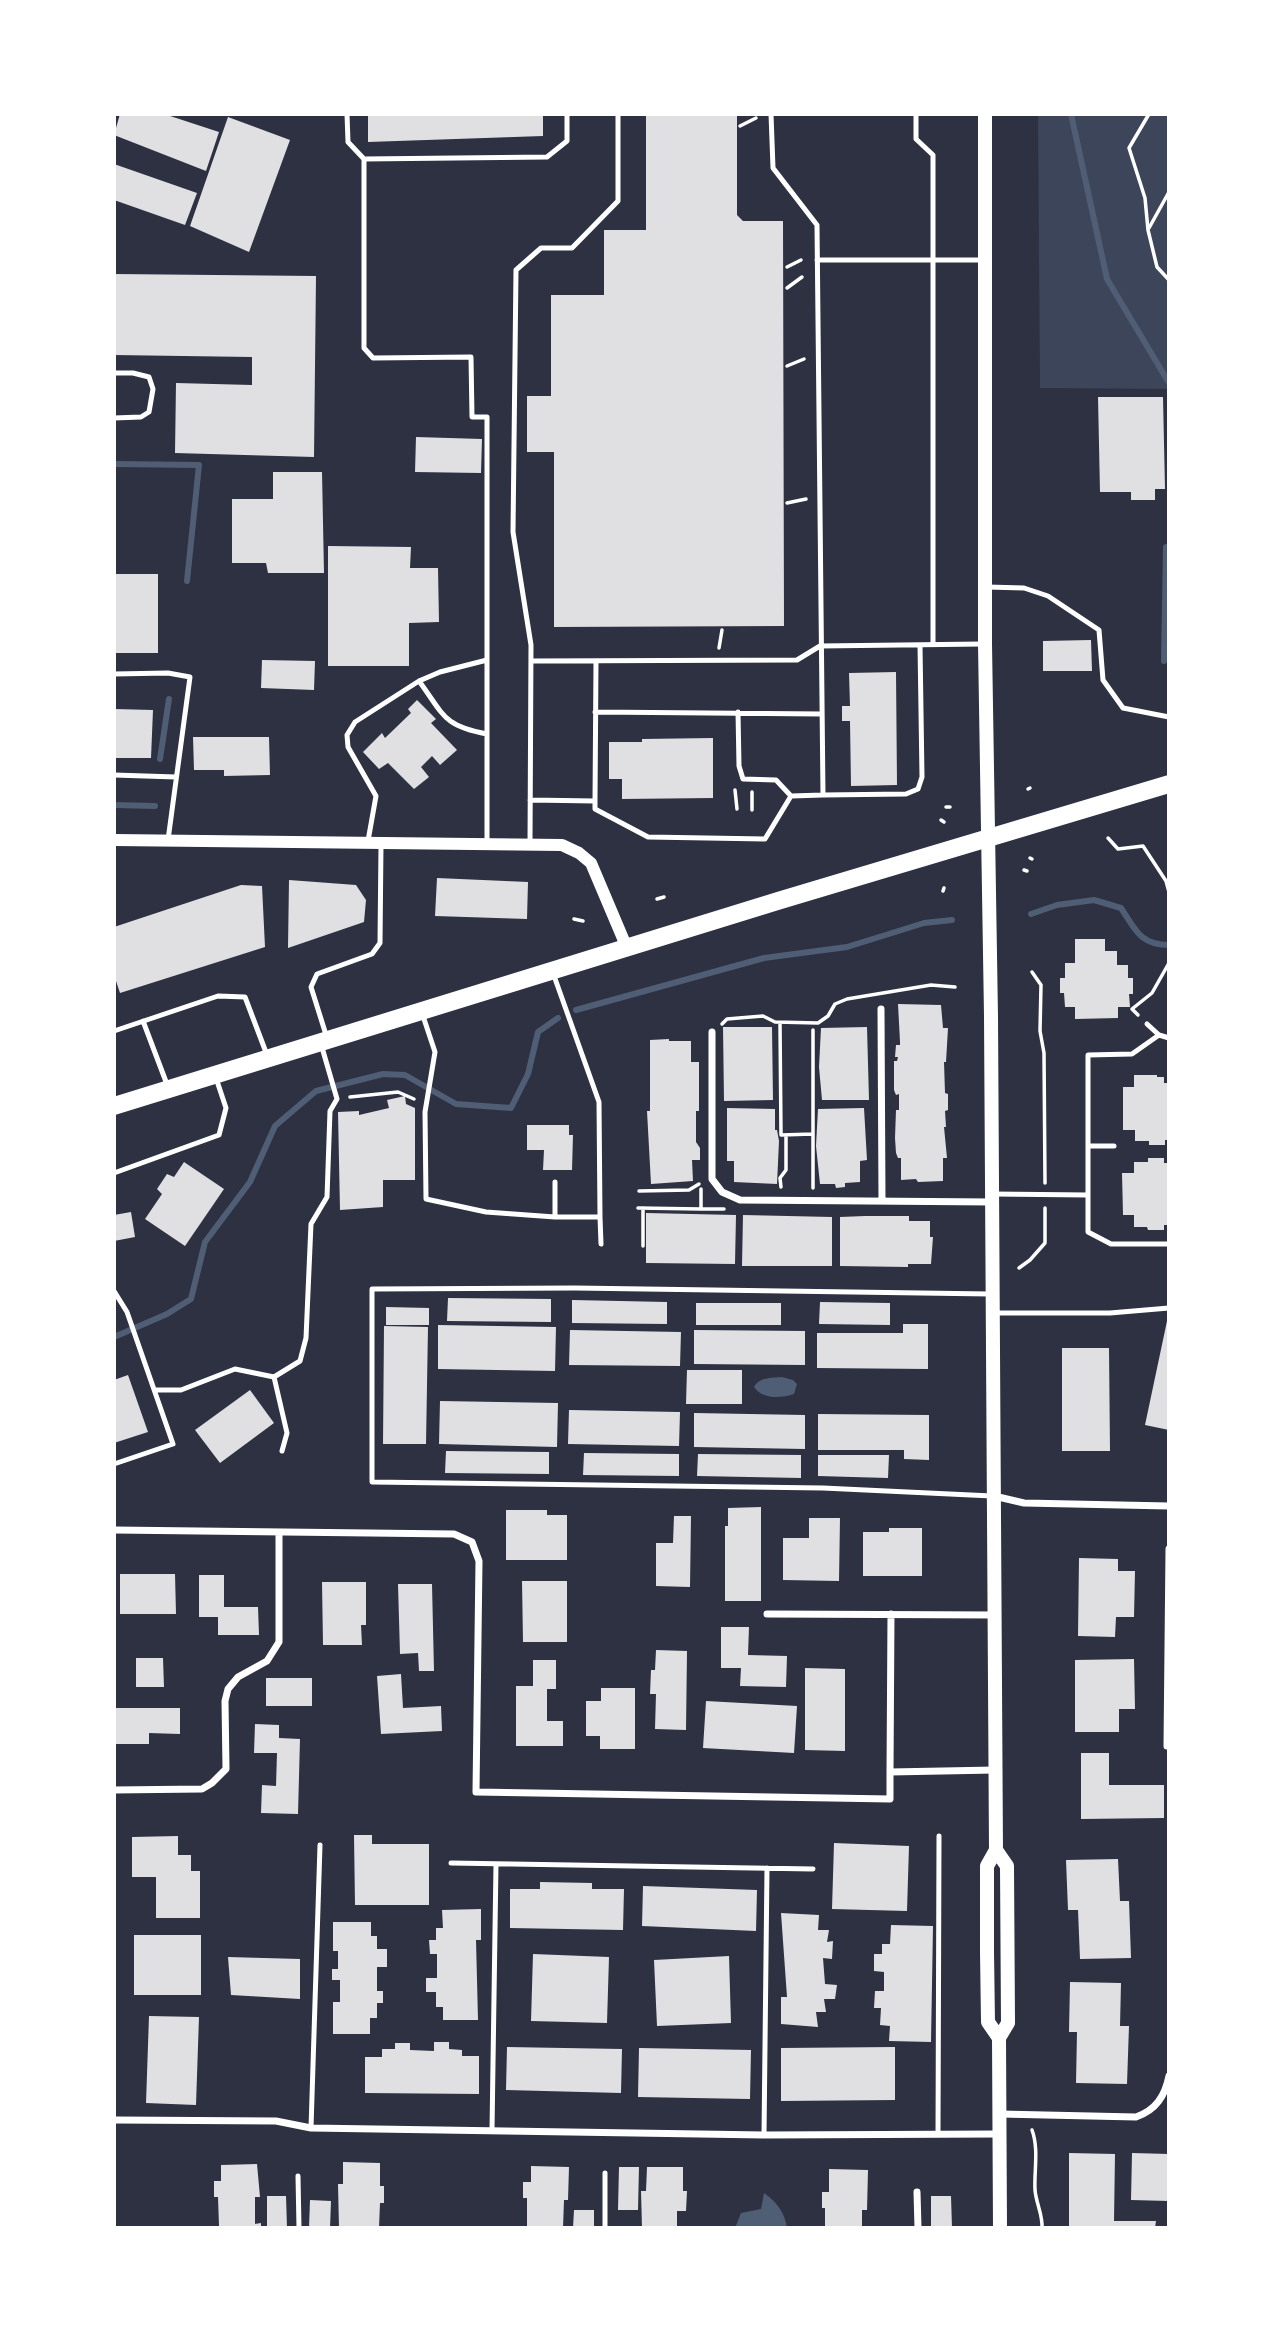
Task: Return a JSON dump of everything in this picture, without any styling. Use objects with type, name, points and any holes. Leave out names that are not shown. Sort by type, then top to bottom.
[{"type":"main road","points":[[985,114],[985,644],[996,1770],[996,1850],[986,1866],[988,2022],[999,2038]]},
{"type":"main road","points":[[114,1106],[988,837],[1169,786]]},
{"type":"main road","points":[[996,1850],[1006,1866],[1008,2023],[999,2038],[1000,2228]]},
{"type":"street","points":[[114,840],[562,845],[579,853],[591,863],[627,948]]},
{"type":"street","points":[[881,1009],[882,1201]]},
{"type":"street","points":[[716,1032],[712,1179],[722,1192],[740,1200],[882,1201],[992,1198]]},
{"type":"street","points":[[994,1496],[1024,1503],[1169,1506]]},
{"type":"street","points":[[114,1530],[454,1534],[472,1542],[479,1561],[476,1792],[890,1799],[891,1614]]},
{"type":"street","points":[[114,1790],[202,1789],[221,1776],[226,1769],[225,1701],[228,1689],[237,1677],[267,1661],[279,1642],[279,1532]]},
{"type":"street","points":[[1167,1746],[1169,1549]]},
{"type":"street","points":[[767,1614],[995,1615]]},
{"type":"street","points":[[890,1772],[996,1770]]},
{"type":"street","points":[[1000,2114],[1136,2117],[1156,2105],[1166,2090],[1169,2076]]},
{"type":"street","points":[[115,2120],[276,2121],[311,2128],[764,2135],[1000,2134]]},
{"type":"street","points":[[917,2192],[918,2228]]},
{"type":"lane","points":[[347,114],[348,142],[364,159],[364,348],[373,358],[471,357],[472,417],[487,417],[487,843]]},
{"type":"lane","points":[[364,159],[547,157],[567,141],[567,114]]},
{"type":"lane","points":[[530,844],[531,645],[513,532],[516,270],[541,248],[572,248],[618,201],[618,114]]},
{"type":"lane","points":[[771,114],[773,168],[817,225],[823,795]]},
{"type":"lane","points":[[916,114],[916,139],[933,155],[933,644]]},
{"type":"lane","points":[[817,260],[986,260]]},
{"type":"lane","points":[[114,373],[149,377],[153,388],[149,412],[141,417],[114,418]]},
{"type":"lane","points":[[986,587],[1024,588],[1048,596],[1099,630],[1103,680],[1123,708],[1169,717]]},
{"type":"lane","points":[[531,661],[797,660],[820,646],[985,644]]},
{"type":"lane","points":[[738,712],[739,766],[743,779],[776,780],[792,796],[906,794],[918,789],[922,777],[920,645]]},
{"type":"lane","points":[[155,1391],[181,1391],[235,1369],[274,1377],[300,1361],[306,1338],[311,1224],[327,1197],[330,1111],[337,1099],[311,987],[317,974],[372,954],[380,943],[375,842],[376,796],[348,747],[347,735],[355,722],[419,681],[440,672],[487,660]]},
{"type":"lane","points":[[596,662],[595,809],[648,837],[765,839],[792,796]]},
{"type":"lane","points":[[114,674],[168,673],[190,677],[167,840]]},
{"type":"lane","points":[[419,681],[448,721],[461,730],[487,734]]},
{"type":"lane","points":[[595,712],[821,713]]},
{"type":"lane","points":[[114,775],[176,777]]},
{"type":"lane","points":[[530,800],[595,801]]},
{"type":"lane","points":[[552,970],[599,1102],[601,1244]]},
{"type":"lane","points":[[114,1031],[218,996],[245,997],[268,1058]]},
{"type":"lane","points":[[421,1010],[435,1052],[425,1112],[426,1199],[486,1212],[600,1217]]},
{"type":"lane","points":[[144,1021],[169,1089]]},
{"type":"lane","points":[[1147,1024],[1159,1035],[1169,1038]]},
{"type":"lane","points":[[1159,1035],[1132,1054],[1088,1055],[1088,1232],[1111,1244],[1169,1244]]},
{"type":"lane","points":[[114,1173],[219,1135],[226,1108],[215,1075]]},
{"type":"lane","points":[[1089,1146],[1114,1146]]},
{"type":"lane","points":[[555,1182],[555,1217]]},
{"type":"lane","points":[[992,1198],[1088,1195]]},
{"type":"lane","points":[[993,1294],[575,1288],[372,1289],[372,1482],[823,1488],[994,1496]]},
{"type":"lane","points":[[114,1290],[127,1312],[173,1444],[114,1464]]},
{"type":"lane","points":[[993,1312],[1110,1313],[1169,1308]]},
{"type":"lane","points":[[274,1377],[287,1433],[282,1451]]},
{"type":"lane","points":[[938,2134],[939,1836]]},
{"type":"lane","points":[[311,2128],[320,1845]]},
{"type":"lane","points":[[451,1863],[813,1869]]},
{"type":"lane","points":[[492,2130],[496,1864]]},
{"type":"lane","points":[[764,2135],[767,1868]]},
{"type":"lane","points":[[114,2115],[115,2120]]},
{"type":"lane","points":[[605,2174],[605,2228]]},
{"type":"lane","points":[[298,2176],[299,2228]]},
{"type":"path","points":[[1140,114],[1147,116],[1129,148],[1145,198],[1148,230],[1157,267],[1169,280]]},
{"type":"path","points":[[740,126],[756,118]]},
{"type":"path","points":[[1148,230],[1169,192]]},
{"type":"path","points":[[787,267],[801,260]]},
{"type":"path","points":[[787,288],[802,277]]},
{"type":"path","points":[[787,366],[804,359]]},
{"type":"path","points":[[787,503],[805,499]]},
{"type":"path","points":[[719,648],[722,630]]},
{"type":"path","points":[[752,793],[752,810]]},
{"type":"path","points":[[734,795],[737,809]]},
{"type":"path","points":[[1108,838],[1118,849],[1143,846],[1166,881],[1169,892]]},
{"type":"path","points":[[657,899],[664,897]]},
{"type":"path","points":[[575,919],[583,921]]},
{"type":"path","points":[[1147,1024],[1132,1009],[1152,993],[1169,964]]},
{"type":"path","points":[[1018,1268],[1030,1260],[1045,1243],[1041,985],[1032,972]]},
{"type":"path","points":[[716,1032],[727,1019],[763,1016],[780,1023],[818,1023],[828,1016],[835,1004],[847,999],[931,985],[955,987]]},
{"type":"path","points":[[780,1023],[781,1135],[813,1134]]},
{"type":"path","points":[[813,1030],[813,1192],[819,1194]]},
{"type":"path","points":[[337,1099],[398,1093],[416,1100],[425,1112]]},
{"type":"path","points":[[777,1193],[780,1191],[781,1174],[786,1170],[786,1135]]},
{"type":"path","points":[[639,1191],[688,1190],[699,1184]]},
{"type":"path","points":[[643,1246],[641,1208],[701,1209],[701,1185],[717,1186]]},
{"type":"path","points":[[1026,2115],[1035,2139],[1035,2194],[1042,2228]]},
{"type":"shaded area","points":[[1038,114],[1169,114],[1169,389],[1040,388]]},
{"type":"shaded area","points":[[782,1377],[797,1384],[794,1394],[767,1396],[754,1387],[762,1380]]},
{"type":"shaded area","points":[[764,2193],[780,2208],[787,2228],[735,2228],[741,2213],[761,2209]]},
{"type":"building","points":[[120,114],[164,114],[219,132],[206,171],[114,135]]},
{"type":"building","points":[[368,114],[543,114],[543,136],[368,142]]},
{"type":"building","points":[[646,114],[737,114],[737,215],[743,221],[783,221],[784,626],[554,627],[554,452],[527,452],[527,396],[551,396],[551,295],[604,295],[604,230],[646,230]]},
{"type":"building","points":[[228,117],[290,140],[249,252],[190,226]]},
{"type":"building","points":[[114,164],[197,193],[185,225],[114,200]]},
{"type":"building","points":[[114,274],[316,276],[314,457],[175,453],[176,383],[252,385],[252,357],[114,355]]},
{"type":"building","points":[[1098,397],[1163,397],[1165,489],[1155,489],[1155,500],[1131,500],[1131,492],[1100,492]]},
{"type":"building","points":[[416,437],[482,439],[481,473],[415,472]]},
{"type":"building","points":[[273,472],[322,472],[324,573],[268,573],[266,563],[232,563],[232,499],[273,499]]},
{"type":"building","points":[[328,546],[411,547],[410,568],[438,568],[439,622],[409,623],[409,666],[328,666]]},
{"type":"building","points":[[114,574],[158,574],[158,653],[114,653]]},
{"type":"building","points":[[1091,640],[1092,671],[1043,671],[1043,641]]},
{"type":"building","points":[[262,660],[315,661],[314,690],[261,688]]},
{"type":"building","points":[[896,672],[897,785],[851,786],[850,721],[842,721],[842,706],[850,706],[849,673]]},
{"type":"building","points":[[417,700],[436,719],[431,723],[457,750],[440,765],[432,756],[421,767],[429,777],[414,789],[388,763],[379,769],[363,752],[382,733],[385,738],[411,713],[408,709]]},
{"type":"building","points":[[114,709],[153,710],[151,758],[114,758]]},
{"type":"building","points":[[193,737],[269,737],[270,775],[224,776],[224,770],[194,770]]},
{"type":"building","points":[[713,738],[713,798],[622,799],[622,779],[609,779],[609,742]]},
{"type":"building","points":[[437,878],[528,882],[527,919],[435,916]]},
{"type":"building","points":[[289,880],[356,885],[366,900],[364,922],[288,948]]},
{"type":"building","points":[[241,885],[262,886],[265,947],[120,993],[114,975],[114,927]]},
{"type":"building","points":[[1075,939],[1105,939],[1105,951],[1117,951],[1117,965],[1128,965],[1128,978],[1133,978],[1133,994],[1129,994],[1130,1007],[1118,1007],[1118,1018],[1075,1019],[1075,1007],[1065,1007],[1064,993],[1060,993],[1060,978],[1065,978],[1065,963],[1075,963]]},
{"type":"building","points":[[898,1004],[941,1005],[943,1028],[948,1028],[944,1062],[945,1093],[948,1094],[944,1127],[947,1158],[943,1158],[943,1181],[901,1180],[901,1158],[898,1158],[896,1153],[895,1138],[899,1094],[896,1095],[894,1090],[894,1061],[897,1061],[898,1057],[895,1057],[896,1045],[900,1045]]},
{"type":"building","points":[[723,1027],[772,1027],[773,1100],[724,1101]]},
{"type":"building","points":[[867,1027],[869,1100],[822,1100],[819,1067],[821,1028]]},
{"type":"building","points":[[650,1040],[691,1041],[691,1062],[699,1062],[696,1142],[700,1148],[700,1160],[692,1160],[693,1181],[651,1184],[647,1111],[650,1111]]},
{"type":"building","points":[[1134,1075],[1157,1075],[1164,1077],[1164,1083],[1169,1083],[1169,1140],[1165,1140],[1165,1145],[1149,1145],[1149,1141],[1135,1141],[1135,1130],[1123,1130],[1123,1087],[1134,1087]]},
{"type":"building","points":[[405,1096],[406,1104],[415,1108],[415,1180],[383,1180],[383,1207],[340,1210],[338,1112],[359,1111],[359,1115],[389,1108],[387,1100]]},
{"type":"building","points":[[727,1108],[775,1109],[775,1130],[779,1141],[777,1184],[734,1182],[734,1161],[727,1161]]},
{"type":"building","points":[[864,1108],[867,1160],[860,1161],[860,1182],[845,1183],[845,1187],[836,1188],[835,1184],[820,1184],[816,1146],[818,1109]]},
{"type":"building","points":[[527,1125],[569,1125],[569,1135],[573,1135],[572,1170],[543,1170],[544,1150],[527,1150]]},
{"type":"building","points":[[1148,1158],[1164,1158],[1164,1163],[1169,1163],[1169,1225],[1164,1225],[1164,1230],[1134,1227],[1134,1215],[1123,1215],[1122,1173],[1134,1173],[1134,1162],[1148,1162]]},
{"type":"building","points":[[184,1162],[224,1189],[185,1246],[145,1219],[162,1194],[157,1189],[167,1174],[174,1177]]},
{"type":"building","points":[[131,1212],[135,1237],[114,1241],[114,1215]]},
{"type":"building","points":[[646,1213],[736,1215],[735,1264],[646,1263]]},
{"type":"building","points":[[743,1215],[832,1217],[832,1266],[742,1266]]},
{"type":"building","points":[[909,1216],[909,1221],[930,1221],[930,1237],[933,1237],[931,1264],[908,1264],[908,1267],[840,1266],[840,1217]]},
{"type":"building","points":[[448,1298],[551,1299],[551,1322],[447,1321]]},
{"type":"building","points":[[572,1300],[667,1302],[667,1324],[572,1323]]},
{"type":"building","points":[[820,1302],[890,1303],[890,1325],[819,1324]]},
{"type":"building","points":[[696,1303],[781,1303],[781,1325],[696,1325]]},
{"type":"building","points":[[386,1307],[429,1308],[429,1325],[386,1325]]},
{"type":"building","points":[[1169,1321],[1169,1430],[1145,1425]]},
{"type":"building","points":[[903,1324],[928,1324],[928,1369],[817,1368],[817,1333],[903,1333]]},
{"type":"building","points":[[438,1325],[556,1327],[555,1371],[438,1369]]},
{"type":"building","points":[[384,1326],[428,1327],[426,1444],[383,1444]]},
{"type":"building","points":[[570,1330],[681,1332],[680,1366],[569,1365]]},
{"type":"building","points":[[694,1330],[805,1331],[805,1365],[694,1364]]},
{"type":"building","points":[[1062,1348],[1109,1348],[1110,1451],[1062,1451]]},
{"type":"building","points":[[687,1370],[742,1370],[742,1404],[686,1404]]},
{"type":"building","points":[[128,1375],[148,1432],[114,1443],[114,1380]]},
{"type":"building","points":[[250,1390],[274,1423],[220,1463],[195,1430]]},
{"type":"building","points":[[440,1401],[558,1403],[557,1447],[439,1444]]},
{"type":"building","points":[[569,1410],[680,1412],[679,1446],[568,1444]]},
{"type":"building","points":[[694,1413],[805,1415],[805,1449],[694,1447]]},
{"type":"building","points":[[818,1414],[929,1415],[929,1460],[904,1459],[904,1450],[818,1450]]},
{"type":"building","points":[[446,1451],[549,1452],[549,1474],[445,1473]]},
{"type":"building","points":[[584,1453],[679,1454],[679,1476],[583,1475]]},
{"type":"building","points":[[698,1454],[801,1455],[801,1478],[697,1476]]},
{"type":"building","points":[[818,1455],[889,1455],[888,1478],[818,1476]]},
{"type":"building","points":[[761,1507],[761,1601],[725,1601],[725,1526],[728,1526],[728,1508]]},
{"type":"building","points":[[506,1510],[547,1510],[547,1515],[567,1515],[567,1560],[506,1560]]},
{"type":"building","points":[[674,1516],[691,1516],[690,1587],[656,1586],[656,1543],[673,1543]]},
{"type":"building","points":[[809,1518],[840,1518],[839,1581],[783,1580],[783,1538],[809,1538]]},
{"type":"building","points":[[889,1528],[922,1528],[922,1576],[863,1576],[863,1532],[889,1532]]},
{"type":"building","points":[[1079,1558],[1118,1559],[1118,1571],[1135,1571],[1134,1617],[1116,1617],[1115,1637],[1078,1636]]},
{"type":"building","points":[[120,1574],[175,1574],[176,1614],[120,1614]]},
{"type":"building","points":[[199,1575],[224,1575],[224,1607],[258,1607],[259,1635],[218,1635],[218,1617],[199,1617]]},
{"type":"building","points":[[522,1581],[567,1581],[567,1642],[523,1642]]},
{"type":"building","points":[[322,1582],[366,1582],[366,1625],[361,1625],[362,1645],[323,1645]]},
{"type":"building","points":[[398,1584],[432,1584],[434,1671],[419,1671],[418,1653],[400,1654]]},
{"type":"building","points":[[721,1627],[749,1627],[748,1655],[787,1656],[786,1687],[740,1686],[741,1668],[721,1668]]},
{"type":"building","points":[[656,1650],[687,1651],[686,1730],[655,1729],[656,1694],[650,1694],[651,1670],[655,1670]]},
{"type":"building","points":[[136,1658],[163,1658],[164,1687],[136,1687]]},
{"type":"building","points":[[1134,1659],[1135,1709],[1119,1709],[1119,1732],[1075,1732],[1075,1660]]},
{"type":"building","points":[[533,1660],[556,1660],[556,1689],[547,1689],[547,1721],[563,1721],[563,1746],[516,1746],[516,1686],[533,1686]]},
{"type":"building","points":[[805,1668],[845,1669],[845,1751],[805,1750]]},
{"type":"building","points":[[401,1674],[403,1708],[441,1706],[442,1731],[381,1734],[377,1676]]},
{"type":"building","points":[[266,1678],[312,1678],[312,1706],[266,1706]]},
{"type":"building","points":[[601,1688],[635,1688],[635,1749],[600,1749],[600,1736],[586,1736],[586,1701],[601,1701]]},
{"type":"building","points":[[706,1701],[797,1706],[794,1753],[703,1748]]},
{"type":"building","points":[[114,1708],[180,1708],[180,1734],[149,1733],[149,1744],[114,1744]]},
{"type":"building","points":[[255,1724],[279,1725],[279,1738],[300,1739],[298,1814],[261,1813],[262,1785],[276,1786],[277,1753],[254,1753]]},
{"type":"building","points":[[1081,1753],[1109,1753],[1109,1785],[1164,1785],[1164,1818],[1081,1819]]},
{"type":"building","points":[[354,1835],[372,1835],[372,1844],[429,1844],[429,1905],[355,1905]]},
{"type":"building","points":[[178,1836],[178,1855],[191,1855],[191,1871],[200,1871],[200,1918],[156,1918],[156,1877],[132,1877],[132,1837]]},
{"type":"building","points":[[834,1843],[909,1846],[907,1911],[832,1909]]},
{"type":"building","points":[[1118,1859],[1120,1901],[1129,1901],[1131,1958],[1080,1959],[1078,1910],[1068,1910],[1066,1860]]},
{"type":"building","points":[[540,1882],[592,1883],[592,1889],[624,1889],[623,1930],[510,1928],[510,1889],[540,1889]]},
{"type":"building","points":[[643,1886],[757,1890],[756,1931],[642,1926]]},
{"type":"building","points":[[481,1909],[481,1940],[476,1940],[478,2020],[443,2020],[443,2007],[436,2007],[436,1992],[426,1992],[426,1978],[437,1978],[437,1954],[430,1954],[429,1940],[436,1940],[436,1928],[443,1928],[442,1910]]},
{"type":"building","points":[[781,1913],[819,1915],[818,1930],[829,1930],[827,1942],[833,1941],[832,1959],[823,1958],[825,1984],[837,1985],[835,1999],[824,1999],[826,2012],[816,2012],[818,2027],[781,2024],[781,1997],[787,1997]]},
{"type":"building","points":[[333,1922],[371,1922],[371,1936],[377,1936],[377,1949],[387,1949],[387,1967],[377,1967],[377,1991],[383,1991],[383,2003],[377,2003],[377,2018],[370,2018],[370,2034],[333,2034],[333,2002],[340,2002],[340,1980],[332,1980],[332,1969],[338,1969],[338,1951],[333,1951]]},
{"type":"building","points":[[891,1925],[933,1926],[931,2042],[889,2041],[890,2026],[880,2025],[881,2008],[874,2008],[875,1991],[884,1991],[884,1972],[874,1971],[874,1954],[882,1954],[882,1944],[890,1944]]},
{"type":"building","points":[[134,1935],[201,1935],[201,1995],[134,1995]]},
{"type":"building","points":[[533,1954],[609,1957],[607,2023],[531,2021]]},
{"type":"building","points":[[729,1956],[731,2023],[657,2026],[654,1960]]},
{"type":"building","points":[[228,1957],[300,1959],[300,1999],[231,1995]]},
{"type":"building","points":[[1070,1982],[1121,1983],[1120,2026],[1129,2026],[1127,2084],[1076,2083],[1077,2032],[1069,2032]]},
{"type":"building","points":[[149,2016],[199,2017],[196,2105],[146,2103]]},
{"type":"building","points":[[434,2042],[449,2042],[449,2049],[462,2050],[462,2056],[479,2056],[479,2094],[365,2093],[365,2057],[382,2057],[382,2049],[395,2049],[395,2043],[410,2043],[410,2050],[434,2051]]},
{"type":"building","points":[[507,2047],[622,2049],[621,2093],[506,2090]]},
{"type":"building","points":[[895,2047],[895,2100],[781,2101],[781,2048]]},
{"type":"building","points":[[639,2048],[751,2050],[750,2099],[638,2097]]},
{"type":"building","points":[[1069,2153],[1115,2154],[1114,2221],[1156,2221],[1155,2228],[1069,2228]]},
{"type":"building","points":[[1132,2153],[1169,2154],[1169,2201],[1131,2200]]},
{"type":"building","points":[[343,2162],[380,2163],[380,2186],[384,2186],[384,2203],[380,2203],[379,2228],[339,2228],[338,2184],[343,2184]]},
{"type":"building","points":[[257,2164],[260,2197],[255,2197],[255,2224],[261,2223],[261,2228],[215,2228],[219,2226],[218,2197],[214,2197],[214,2181],[221,2181],[221,2165]]},
{"type":"building","points":[[531,2166],[569,2167],[568,2200],[564,2200],[563,2228],[527,2228],[527,2198],[523,2198],[523,2182],[531,2182]]},
{"type":"building","points":[[619,2167],[639,2167],[638,2210],[618,2210]]},
{"type":"building","points":[[647,2167],[683,2167],[683,2191],[687,2191],[686,2211],[677,2211],[677,2228],[642,2228],[641,2191],[646,2191]]},
{"type":"building","points":[[829,2169],[868,2170],[867,2210],[862,2210],[862,2228],[825,2228],[822,2192],[829,2192]]},
{"type":"building","points":[[267,2196],[286,2196],[287,2228],[267,2228]]},
{"type":"building","points":[[931,2196],[951,2196],[952,2228],[931,2228]]},
{"type":"building","points":[[310,2200],[331,2201],[330,2228],[309,2228]]},
{"type":"building","points":[[574,2210],[594,2210],[594,2228],[573,2228]]},
{"type":"waterway","points":[[1071,114],[1107,279],[1169,383]]},
{"type":"waterway","points":[[114,464],[199,465],[187,581]]},
{"type":"waterway","points":[[1164,661],[1166,547]]},
{"type":"waterway","points":[[160,759],[169,699]]},
{"type":"waterway","points":[[114,805],[155,806]]},
{"type":"waterway","points":[[1031,914],[1057,905],[1094,900],[1121,908],[1145,939],[1169,945]]},
{"type":"waterway","points":[[576,1010],[764,958],[847,947],[924,923],[952,920]]},
{"type":"waterway","points":[[114,1337],[167,1314],[191,1299],[205,1242],[250,1182],[275,1126],[316,1091],[383,1074],[405,1075],[456,1104],[511,1108],[528,1074],[538,1032],[558,1018]]}]
